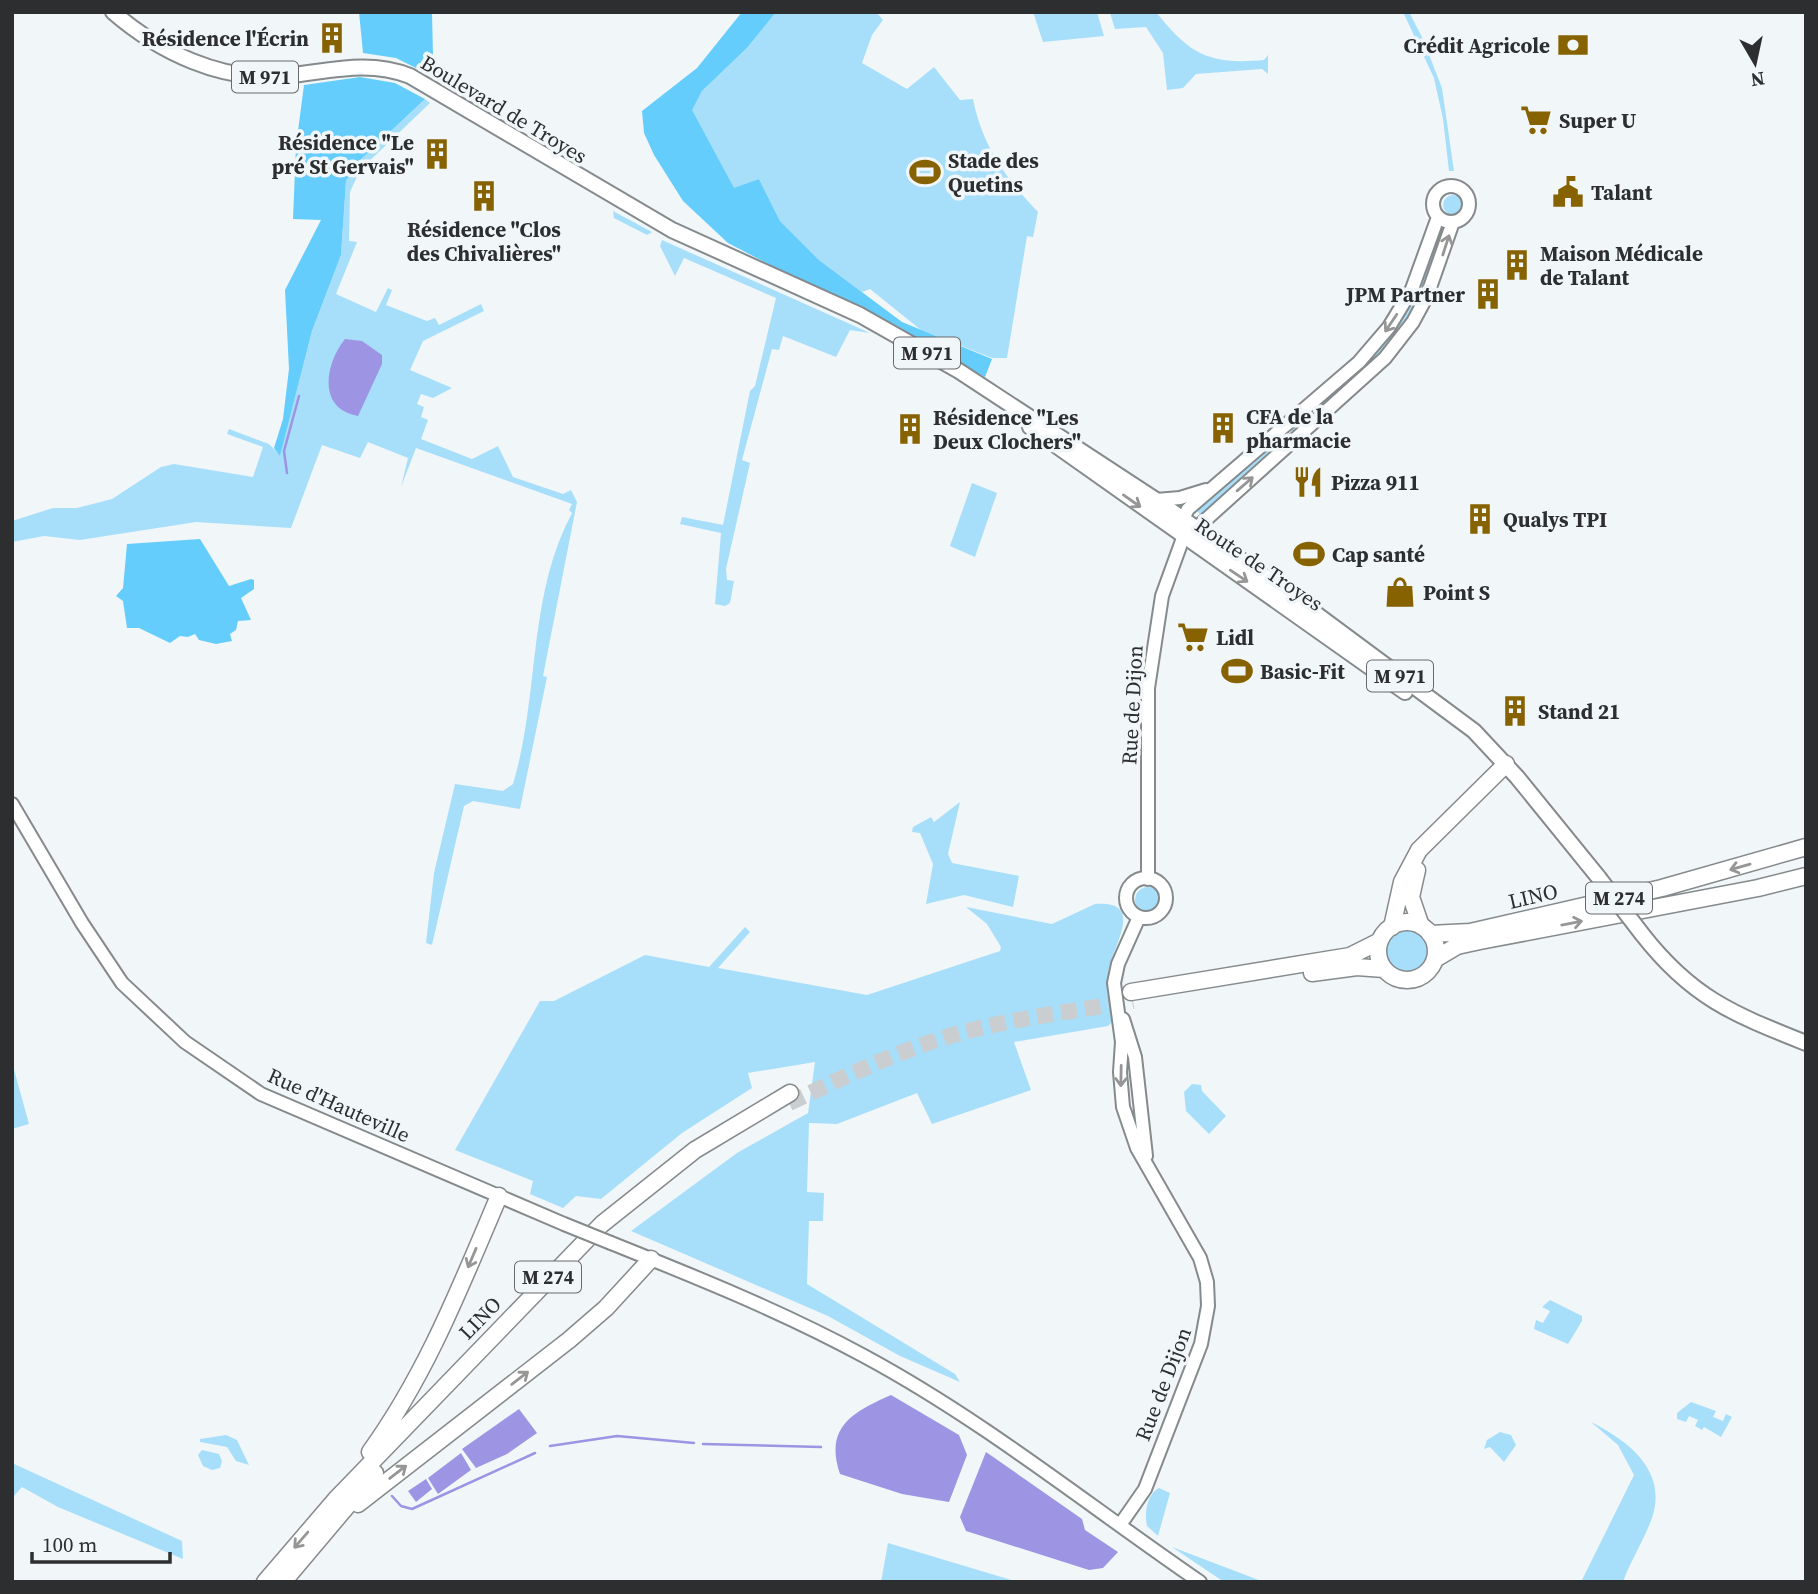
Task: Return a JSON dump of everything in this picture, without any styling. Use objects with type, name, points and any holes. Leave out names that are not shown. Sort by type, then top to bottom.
[{"type":"highway","points":[[1127,1000],[1350,956],[1380,941],[1392,927],[1402,882],[1419,850],[1506,764]]},
{"type":"highway","points":[[1435,959],[1435,944],[1411,897],[1418,870],[1432,851],[1493,788],[1506,764]]},
{"type":"highway","name":"LINO","points":[[1392,927],[1405,923],[1426,930],[1470,932],[1661,888],[1806,847]]},
{"type":"highway","name":"LINO","points":[[1127,1000],[1346,968],[1384,969],[1396,978],[1410,980],[1428,972],[1435,959],[1457,946],[1747,890],[1806,876]]},
{"type":"highway","points":[[1380,941],[1378,956],[1384,969]]},
{"type":"highway","name":"LINO","points":[[265,1582],[337,1498],[558,1267],[626,1202],[695,1150],[790,1098],[701,1156],[604,1235],[380,1467],[283,1582]]},
{"type":"highway","points":[[337,1498],[402,1406],[428,1360],[499,1196]]},
{"type":"highway","points":[[327,1531],[392,1477],[569,1340],[606,1308],[651,1259]]},
{"type":"main road","name":"Boulevard de Troyes","points":[[113,12],[157,44],[188,59],[239,74],[271,77],[364,66],[410,76],[672,230],[860,315],[959,371],[991,395]]},
{"type":"main road","name":"Route de Troyes","points":[[991,395],[1021,420],[1186,531]]},
{"type":"main road","name":"M 971","points":[[991,395],[1013,405],[1156,499],[1186,531],[1288,593],[1474,731],[1506,764],[1677,975],[1699,993],[1740,1016],[1806,1043]]},
{"type":"street","points":[[1448,186],[1460,188],[1466,195],[1469,206],[1463,217],[1453,222],[1426,296],[1413,322],[1385,358],[1203,520],[1186,531],[1188,509],[1359,362],[1389,327],[1412,289],[1438,217],[1433,206],[1435,195],[1448,186]]},
{"type":"street","points":[[1438,217],[1453,222]]},
{"type":"street","points":[[1156,499],[1196,494],[1219,483]]},
{"type":"street","name":"Rue de Dijon","points":[[1148,878],[1147,688],[1162,596],[1186,531]]},
{"type":"street","name":"Rue d'Hauteville","points":[[12,804],[82,923],[122,983],[185,1042],[261,1094],[651,1259],[864,1355],[978,1426],[1119,1525]]},
{"type":"street","points":[[1148,878],[1164,890],[1165,903],[1152,917],[1139,916],[1129,908],[1126,895],[1132,884],[1148,878]]},
{"type":"street","name":"Rue de Dijon","points":[[1119,1525],[1145,1489],[1199,1350],[1208,1314],[1207,1282],[1200,1258],[1147,1163],[1127,1000],[1114,984],[1118,964],[1139,916]]},
{"type":"street","points":[[1119,1525],[1200,1582]]},
{"type":"shaded area","points":[[359,12],[432,12],[433,57],[428,70],[420,70],[396,58],[363,53]]},
{"type":"shaded area","points":[[742,12],[776,12],[747,48],[702,91],[692,110],[734,188],[759,179],[780,221],[819,260],[902,322],[992,359],[985,377],[728,243],[683,201],[654,155],[644,133],[642,111],[697,68]]},
{"type":"shaded area","points":[[776,12],[876,12],[883,20],[872,35],[862,63],[907,89],[934,67],[960,100],[973,99],[982,131],[997,160],[1038,212],[1033,237],[1027,236],[1007,358],[992,358],[921,330],[870,289],[862,292],[819,260],[780,221],[759,179],[734,189],[691,110],[702,91],[747,48]]},
{"type":"shaded area","points":[[1033,12],[1097,12],[1104,36],[1043,42]]},
{"type":"shaded area","points":[[1156,12],[1180,38],[1203,54],[1229,61],[1264,60],[1268,55],[1268,74],[1262,69],[1196,74],[1183,88],[1167,90],[1163,53],[1146,27],[1115,29],[1110,13]]},
{"type":"shaded area","points":[[1403,12],[1409,12],[1423,39],[1442,88],[1454,171],[1449,171],[1443,119],[1434,78]]},
{"type":"shaded area","points":[[360,77],[395,83],[425,99],[357,163],[346,181],[341,255],[312,331],[280,456],[274,448],[283,419],[289,369],[285,290],[321,220],[293,219],[296,146],[304,85]]},
{"type":"shaded area","points":[[425,99],[430,103],[360,170],[350,192],[349,241],[357,242],[336,294],[376,312],[388,288],[392,290],[386,305],[427,321],[435,318],[439,325],[481,304],[484,311],[423,341],[410,370],[452,388],[433,398],[421,394],[417,404],[424,407],[421,417],[428,420],[421,439],[472,459],[498,446],[513,477],[563,494],[571,490],[577,502],[543,676],[547,677],[520,809],[473,801],[464,806],[432,945],[426,943],[434,873],[455,784],[503,791],[513,784],[527,716],[548,578],[572,513],[569,510],[572,504],[416,448],[401,487],[408,458],[368,442],[360,458],[322,445],[291,528],[196,522],[80,540],[44,536],[12,542],[12,521],[53,508],[77,508],[112,499],[161,467],[174,464],[253,477],[263,447],[227,434],[229,429],[269,444],[280,455],[312,331],[341,255],[346,181],[357,163]]},
{"type":"shaded area","points":[[1453,195],[1460,198],[1463,205],[1460,212],[1453,215],[1446,212],[1443,205],[1446,198]]},
{"type":"shaded area","points":[[613,211],[652,232],[647,235],[614,218]]},
{"type":"shaded area","points":[[1438,232],[1444,233],[1417,306],[1376,361],[1372,356],[1411,297]]},
{"type":"shaded area","points":[[662,240],[870,333],[850,330],[836,357],[783,336],[779,350],[772,349],[742,460],[750,463],[726,569],[727,580],[734,581],[730,603],[725,606],[715,604],[721,533],[680,524],[682,517],[723,525],[750,391],[755,386],[776,298],[684,258],[675,276],[660,246]]},
{"type":"shaded area","points":[[345,339],[362,341],[382,355],[382,364],[358,416],[345,412],[336,405],[329,384],[333,361]]},
{"type":"shaded area","points":[[1351,375],[1355,380],[1294,433],[1291,429]]},
{"type":"shaded area","points":[[1286,432],[1290,437],[1201,515],[1195,509]]},
{"type":"shaded area","points":[[972,483],[997,493],[975,557],[950,546]]},
{"type":"shaded area","points":[[200,539],[229,586],[254,580],[254,589],[241,598],[251,620],[238,621],[236,630],[230,634],[232,641],[216,644],[199,640],[195,634],[180,636],[170,643],[139,628],[127,628],[123,601],[116,596],[123,588],[127,544]]},
{"type":"shaded area","points":[[960,802],[948,854],[952,863],[1019,876],[1013,907],[964,895],[926,904],[933,864],[920,833],[912,832],[913,827],[931,817],[934,822]]},
{"type":"shaded area","points":[[1148,887],[1158,890],[1161,900],[1158,910],[1148,913],[1138,910],[1135,900],[1138,890]]},
{"type":"shaded area","points":[[1095,904],[1111,905],[1120,909],[1123,917],[1107,979],[1113,1021],[1108,1026],[1014,1042],[1031,1090],[932,1124],[917,1093],[837,1124],[809,1123],[807,1192],[824,1193],[823,1221],[809,1221],[807,1284],[955,1374],[960,1382],[900,1356],[828,1316],[631,1231],[737,1153],[808,1113],[815,1062],[748,1073],[752,1088],[682,1133],[601,1199],[576,1196],[563,1208],[530,1194],[533,1181],[455,1150],[540,1001],[554,1001],[645,955],[709,967],[745,927],[750,932],[718,968],[867,995],[1000,951],[1001,947],[987,924],[966,907],[1052,924]]},
{"type":"shaded area","points":[[1408,929],[1424,936],[1431,952],[1424,968],[1408,975],[1392,968],[1385,952],[1392,936]]},
{"type":"shaded area","points":[[12,1062],[29,1124],[12,1129]]},
{"type":"shaded area","points":[[1192,1084],[1201,1085],[1202,1091],[1226,1116],[1209,1134],[1186,1111],[1184,1092]]},
{"type":"shaded area","points":[[1550,1300],[1582,1316],[1582,1321],[1568,1344],[1534,1329],[1536,1320],[1543,1323],[1550,1311],[1542,1307]]},
{"type":"shaded area","points":[[891,1395],[959,1435],[967,1455],[949,1502],[902,1494],[840,1474],[836,1444],[845,1423],[865,1408]]},
{"type":"shaded area","points":[[1691,1402],[1716,1411],[1713,1417],[1723,1421],[1726,1414],[1732,1417],[1721,1437],[1704,1427],[1702,1430],[1695,1426],[1698,1420],[1689,1416],[1686,1422],[1677,1419],[1677,1413]]},
{"type":"shaded area","points":[[519,1409],[537,1433],[507,1454],[476,1468],[462,1449]]},
{"type":"shaded area","points":[[1591,1422],[1631,1448],[1641,1459],[1654,1485],[1652,1518],[1623,1582],[1581,1582],[1634,1475],[1618,1445]]},
{"type":"shaded area","points":[[1500,1432],[1511,1435],[1516,1445],[1504,1462],[1490,1447],[1484,1449],[1487,1440]]},
{"type":"shaded area","points":[[226,1435],[237,1440],[249,1465],[236,1461],[227,1447],[200,1442],[200,1439]]},
{"type":"shaded area","points":[[202,1450],[219,1454],[222,1461],[220,1468],[212,1470],[203,1466],[198,1455]]},
{"type":"shaded area","points":[[986,1452],[1082,1519],[1085,1530],[1118,1552],[1103,1568],[1089,1570],[966,1531],[960,1517]]},
{"type":"shaded area","points":[[461,1453],[471,1470],[438,1494],[428,1478]]},
{"type":"shaded area","points":[[12,1463],[182,1541],[183,1559],[58,1507],[22,1487],[12,1498]]},
{"type":"shaded area","points":[[426,1479],[432,1489],[416,1502],[408,1491]]},
{"type":"shaded area","points":[[1159,1488],[1170,1493],[1158,1536],[1147,1526],[1146,1515],[1149,1499]]},
{"type":"shaded area","points":[[888,1543],[1018,1582],[881,1582]]},
{"type":"shaded area","points":[[1172,1547],[1264,1582],[1224,1582]]},
{"type":"waterway","points":[[287,473],[284,451],[299,396]]},
{"type":"waterway","points":[[550,1446],[617,1436],[694,1443]]},
{"type":"waterway","points":[[703,1444],[821,1447]]},
{"type":"waterway","points":[[392,1496],[401,1506],[412,1509],[535,1453]]},
{"type":"tunnel","points":[[789,1103],[884,1060],[966,1031],[1133,1001]]},
{"type":"place","name":"Résidence l'Écrin","points":[[332,38]]},
{"type":"place","name":"Crédit Agricole","points":[[1573,45]]},
{"type":"place","name":"Super U","points":[[1536,120]]},
{"type":"place","name":"Résidence \"Le pré St Gervais\"","points":[[437,154]]},
{"type":"place","name":"Stade des Quetins","points":[[925,172]]},
{"type":"place","name":"Talant","points":[[1568,192]]},
{"type":"place","name":"Résidence \"Clos des Chivalières\"","points":[[484,196]]},
{"type":"place","name":"Maison Médicale de Talant","points":[[1517,265]]},
{"type":"place","name":"JPM Partner","points":[[1488,294]]},
{"type":"place","name":"CFA de la pharmacie","points":[[1223,428]]},
{"type":"place","name":"Résidence \"Les Deux Clochers\"","points":[[910,429]]},
{"type":"place","name":"Pizza 911","points":[[1308,482]]},
{"type":"place","name":"Qualys TPI","points":[[1480,519]]},
{"type":"place","name":"Cap santé","points":[[1309,554]]},
{"type":"place","name":"Point S","points":[[1400,592]]},
{"type":"place","name":"Lidl","points":[[1193,637]]},
{"type":"place","name":"Basic-Fit","points":[[1237,671]]},
{"type":"place","name":"Stand 21","points":[[1515,711]]}]
